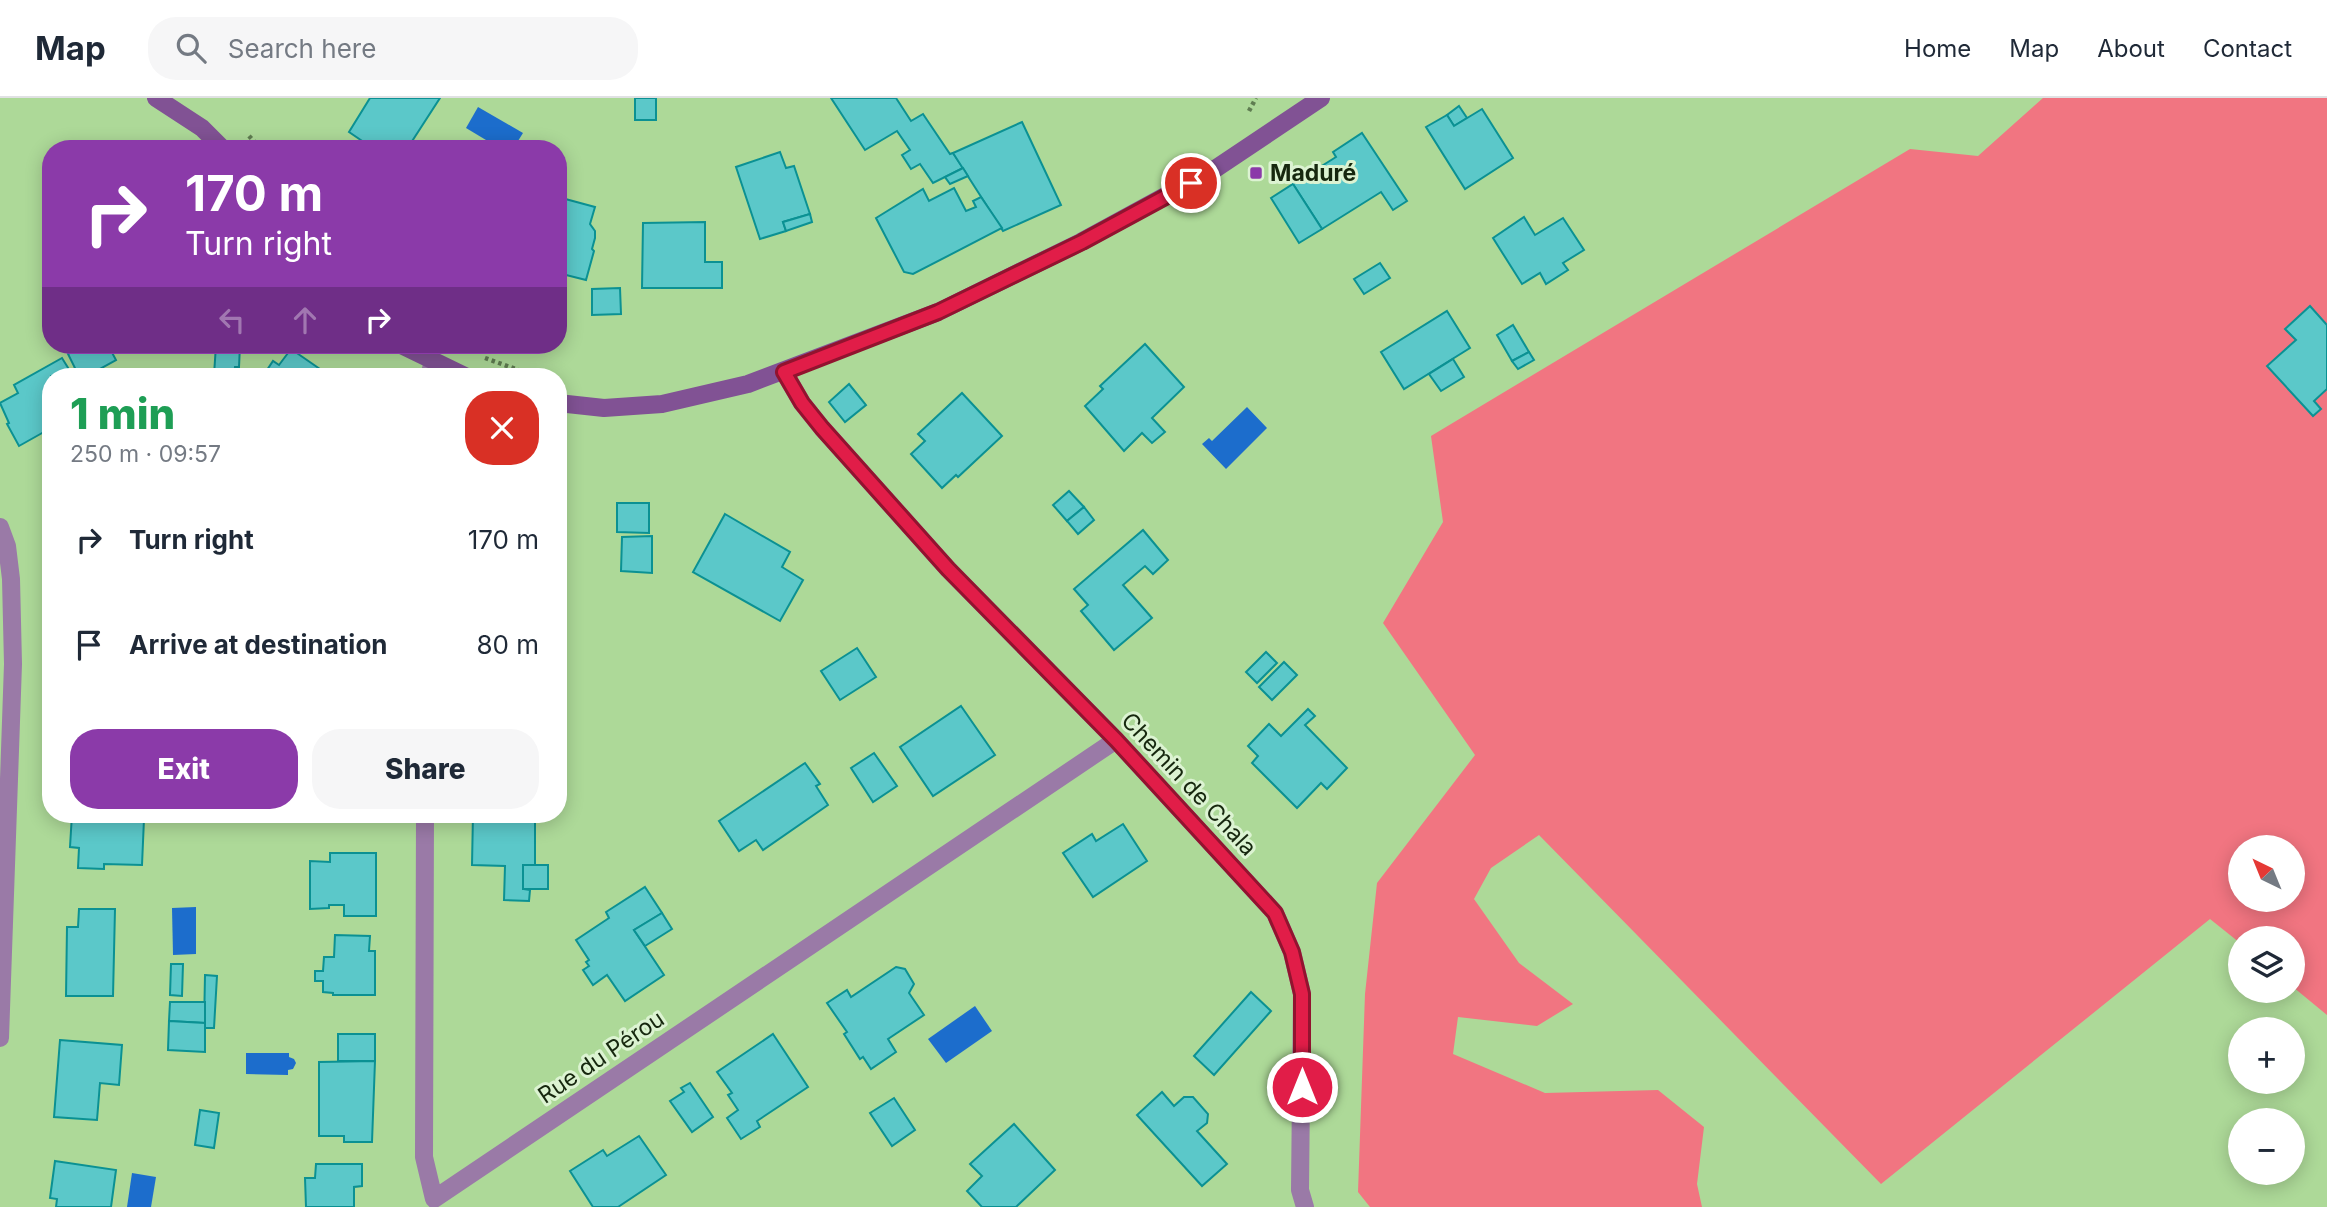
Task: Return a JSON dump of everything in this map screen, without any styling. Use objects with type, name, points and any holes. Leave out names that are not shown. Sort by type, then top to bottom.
[{"type":"main road","points":[[156,98],[202,128],[214,140]]},
{"type":"main road","points":[[567,404],[604,408],[662,404],[748,384],[938,312],[1082,242],[1215,169],[1321,98]]},
{"type":"main road","points":[[412,354],[430,368]]},
{"type":"street","name":"Chemin de Chala","points":[[784,372],[802,403],[822,428],[948,569],[1116,740],[1275,913],[1292,952],[1302,994],[1300,1190],[1305,1207]]},
{"type":"street","points":[[0,527],[7,546],[11,579],[13,664],[0,1038]]},
{"type":"street","name":"Rue du Pérou","points":[[425,823],[424,1157],[428,1203],[1116,740]]},
{"type":"path","points":[[1243,121],[1256,98]]},
{"type":"path","points":[[483,357],[513,368]]},
{"type":"shaded area","points":[[2043,98],[2327,98],[2327,1015],[2305,997],[2305,926],[2228,926],[2228,933],[2210,919],[1881,1184],[1539,835],[1491,868],[1474,899],[1519,963],[1573,1004],[1537,1026],[1458,1017],[1453,1054],[1545,1093],[1658,1090],[1704,1127],[1697,1184],[1702,1207],[1370,1207],[1358,1192],[1365,994],[1377,883],[1475,755],[1383,623],[1443,522],[1431,436],[1910,149],[1978,156]]},
{"type":"water","points":[[478,107],[523,133],[519,140],[486,140],[466,128]]},
{"type":"water","points":[[1247,407],[1267,428],[1226,469],[1202,444],[1209,438],[1212,441]]},
{"type":"water","points":[[196,907],[196,954],[173,955],[172,908]]},
{"type":"water","points":[[975,1006],[992,1031],[946,1063],[928,1039]]},
{"type":"water","points":[[246,1053],[289,1053],[289,1057],[296,1063],[293,1069],[288,1070],[288,1075],[246,1074]]},
{"type":"water","points":[[132,1173],[156,1177],[151,1207],[127,1207]]},
{"type":"building","points":[[370,98],[440,98],[413,140],[361,140],[349,132]]},
{"type":"building","points":[[635,98],[656,98],[656,120],[635,120]]},
{"type":"building","points":[[831,98],[896,98],[911,121],[923,114],[950,154],[953,153],[963,168],[933,183],[920,164],[911,169],[902,155],[910,150],[897,131],[865,150]]},
{"type":"building","points":[[1459,106],[1467,118],[1454,126],[1447,115]]},
{"type":"building","points":[[1482,109],[1513,158],[1465,189],[1426,127],[1447,115],[1454,126]]},
{"type":"building","points":[[1022,122],[1061,205],[1003,231],[953,153]]},
{"type":"building","points":[[1362,133],[1407,201],[1393,210],[1381,192],[1322,229],[1293,184],[1336,157],[1333,152]]},
{"type":"building","points":[[780,152],[786,168],[794,166],[810,214],[783,222],[786,231],[760,239],[736,167]]},
{"type":"building","points":[[963,168],[968,176],[950,184],[945,177]]},
{"type":"building","points":[[1293,184],[1322,229],[1299,243],[1271,198]]},
{"type":"building","points":[[954,188],[966,211],[976,207],[973,201],[981,197],[1002,228],[913,274],[904,272],[876,218],[923,189],[929,201]]},
{"type":"building","points":[[567,199],[595,207],[590,224],[595,231],[594,251],[586,280],[567,275]]},
{"type":"building","points":[[810,214],[812,222],[786,231],[783,222]]},
{"type":"building","points":[[1524,217],[1535,235],[1563,218],[1584,250],[1563,263],[1568,270],[1546,284],[1540,273],[1522,284],[1493,238]]},
{"type":"building","points":[[705,222],[705,262],[722,262],[722,288],[642,288],[643,223]]},
{"type":"building","points":[[1380,263],[1390,278],[1364,294],[1354,279]]},
{"type":"building","points":[[620,288],[621,314],[592,315],[592,289]]},
{"type":"building","points":[[2310,306],[2327,325],[2327,389],[2314,401],[2321,409],[2313,416],[2267,366],[2296,340],[2285,329]]},
{"type":"building","points":[[1447,311],[1470,348],[1404,389],[1381,352]]},
{"type":"building","points":[[1513,325],[1529,352],[1512,361],[1497,335]]},
{"type":"building","points":[[1145,344],[1184,387],[1152,418],[1165,432],[1152,443],[1142,433],[1124,451],[1085,406],[1103,389],[1100,386]]},
{"type":"building","points":[[1529,352],[1534,360],[1518,369],[1512,361]]},
{"type":"building","points":[[68,354],[113,354],[116,360],[102,368],[75,368]]},
{"type":"building","points":[[215,354],[240,354],[239,367],[214,368]]},
{"type":"building","points":[[287,354],[298,354],[318,368],[268,368],[273,361],[279,365]]},
{"type":"building","points":[[62,358],[68,368],[44,368]]},
{"type":"building","points":[[1453,359],[1464,377],[1441,391],[1429,374]]},
{"type":"building","points":[[42,369],[42,433],[19,446],[0,403],[18,393],[14,385]]},
{"type":"building","points":[[849,384],[866,405],[845,422],[829,402]]},
{"type":"building","points":[[962,393],[1002,436],[958,477],[956,475],[942,488],[911,454],[925,441],[918,434]]},
{"type":"building","points":[[1069,491],[1084,507],[1067,521],[1053,505]]},
{"type":"building","points":[[617,503],[649,503],[649,533],[617,532]]},
{"type":"building","points":[[1084,507],[1094,520],[1078,534],[1067,521]]},
{"type":"building","points":[[725,514],[790,552],[782,567],[803,580],[780,621],[693,572]]},
{"type":"building","points":[[1143,530],[1168,560],[1153,574],[1145,566],[1123,585],[1152,618],[1114,650],[1081,611],[1088,605],[1074,589]]},
{"type":"building","points":[[652,536],[652,573],[621,571],[622,537]]},
{"type":"building","points":[[857,648],[876,677],[840,700],[821,671]]},
{"type":"building","points":[[1266,652],[1277,663],[1257,683],[1246,672]]},
{"type":"building","points":[[1284,662],[1297,675],[1272,700],[1259,687]]},
{"type":"building","points":[[961,706],[995,755],[933,796],[900,747]]},
{"type":"building","points":[[1308,709],[1315,716],[1305,725],[1347,768],[1327,789],[1321,783],[1297,808],[1252,763],[1258,756],[1248,746],[1269,724],[1281,736]]},
{"type":"building","points":[[874,753],[897,786],[873,802],[851,768]]},
{"type":"building","points":[[805,763],[820,784],[816,786],[828,805],[763,850],[756,840],[739,851],[719,821]]},
{"type":"building","points":[[71,823],[144,823],[142,865],[104,864],[104,869],[78,868],[79,848],[70,847]]},
{"type":"building","points":[[473,823],[535,823],[535,865],[523,865],[523,889],[530,890],[529,901],[504,900],[505,866],[472,865]]},
{"type":"building","points":[[1123,824],[1147,861],[1093,897],[1063,853],[1092,834],[1096,841]]},
{"type":"building","points":[[330,853],[376,853],[376,916],[344,916],[344,905],[310,909],[310,861],[330,862]]},
{"type":"building","points":[[523,865],[548,865],[548,889],[523,889]]},
{"type":"building","points":[[645,887],[662,913],[634,930],[664,975],[625,1001],[607,975],[593,985],[583,970],[589,966],[586,962],[589,960],[576,940],[609,918],[606,912]]},
{"type":"building","points":[[79,909],[115,909],[113,996],[66,996],[67,927],[78,927]]},
{"type":"building","points":[[662,913],[672,929],[645,946],[634,930]]},
{"type":"building","points":[[335,935],[370,936],[369,951],[375,951],[375,995],[333,995],[323,992],[323,981],[315,981],[315,971],[323,971],[324,957],[334,957]]},
{"type":"building","points":[[171,964],[183,964],[182,996],[170,995]]},
{"type":"building","points":[[896,967],[905,969],[914,984],[909,993],[924,1015],[888,1039],[896,1052],[871,1069],[863,1057],[860,1059],[844,1034],[847,1032],[827,1003],[847,990],[851,997]]},
{"type":"building","points":[[205,975],[217,976],[214,1028],[204,1028]]},
{"type":"building","points":[[1251,992],[1271,1011],[1214,1075],[1194,1056]]},
{"type":"building","points":[[170,1002],[205,1002],[205,1023],[169,1021]]},
{"type":"building","points":[[169,1021],[205,1023],[205,1052],[168,1050]]},
{"type":"building","points":[[338,1034],[375,1034],[375,1061],[338,1061]]},
{"type":"building","points":[[773,1034],[808,1087],[757,1121],[760,1127],[741,1139],[727,1118],[738,1110],[728,1095],[732,1093],[717,1072]]},
{"type":"building","points":[[60,1040],[122,1045],[119,1085],[100,1083],[97,1120],[54,1117]]},
{"type":"building","points":[[375,1061],[372,1142],[344,1142],[344,1136],[319,1136],[319,1062]]},
{"type":"building","points":[[690,1083],[713,1117],[692,1132],[670,1101],[684,1092],[681,1088]]},
{"type":"building","points":[[1162,1092],[1174,1106],[1184,1097],[1193,1097],[1208,1114],[1207,1123],[1197,1131],[1227,1164],[1202,1186],[1137,1115]]},
{"type":"building","points":[[894,1098],[915,1130],[892,1146],[870,1113]]},
{"type":"building","points":[[200,1110],[219,1113],[214,1148],[195,1145]]},
{"type":"building","points":[[1014,1124],[1055,1170],[1016,1207],[982,1207],[967,1191],[982,1176],[970,1164]]},
{"type":"building","points":[[639,1136],[666,1175],[618,1207],[593,1207],[570,1171],[603,1150],[607,1156]]},
{"type":"building","points":[[55,1161],[116,1170],[111,1207],[56,1207],[57,1199],[50,1198]]},
{"type":"building","points":[[316,1164],[362,1164],[362,1186],[354,1187],[354,1207],[306,1207],[305,1178],[315,1178]]},
{"type":"place","name":"Maduré","points":[[1256,173]]},
{"type":"route","points":[[1191,183],[1082,242],[938,312],[784,372],[802,403],[822,428],[948,569],[1116,740],[1275,913],[1292,952],[1302,994],[1302,1087]]}]
